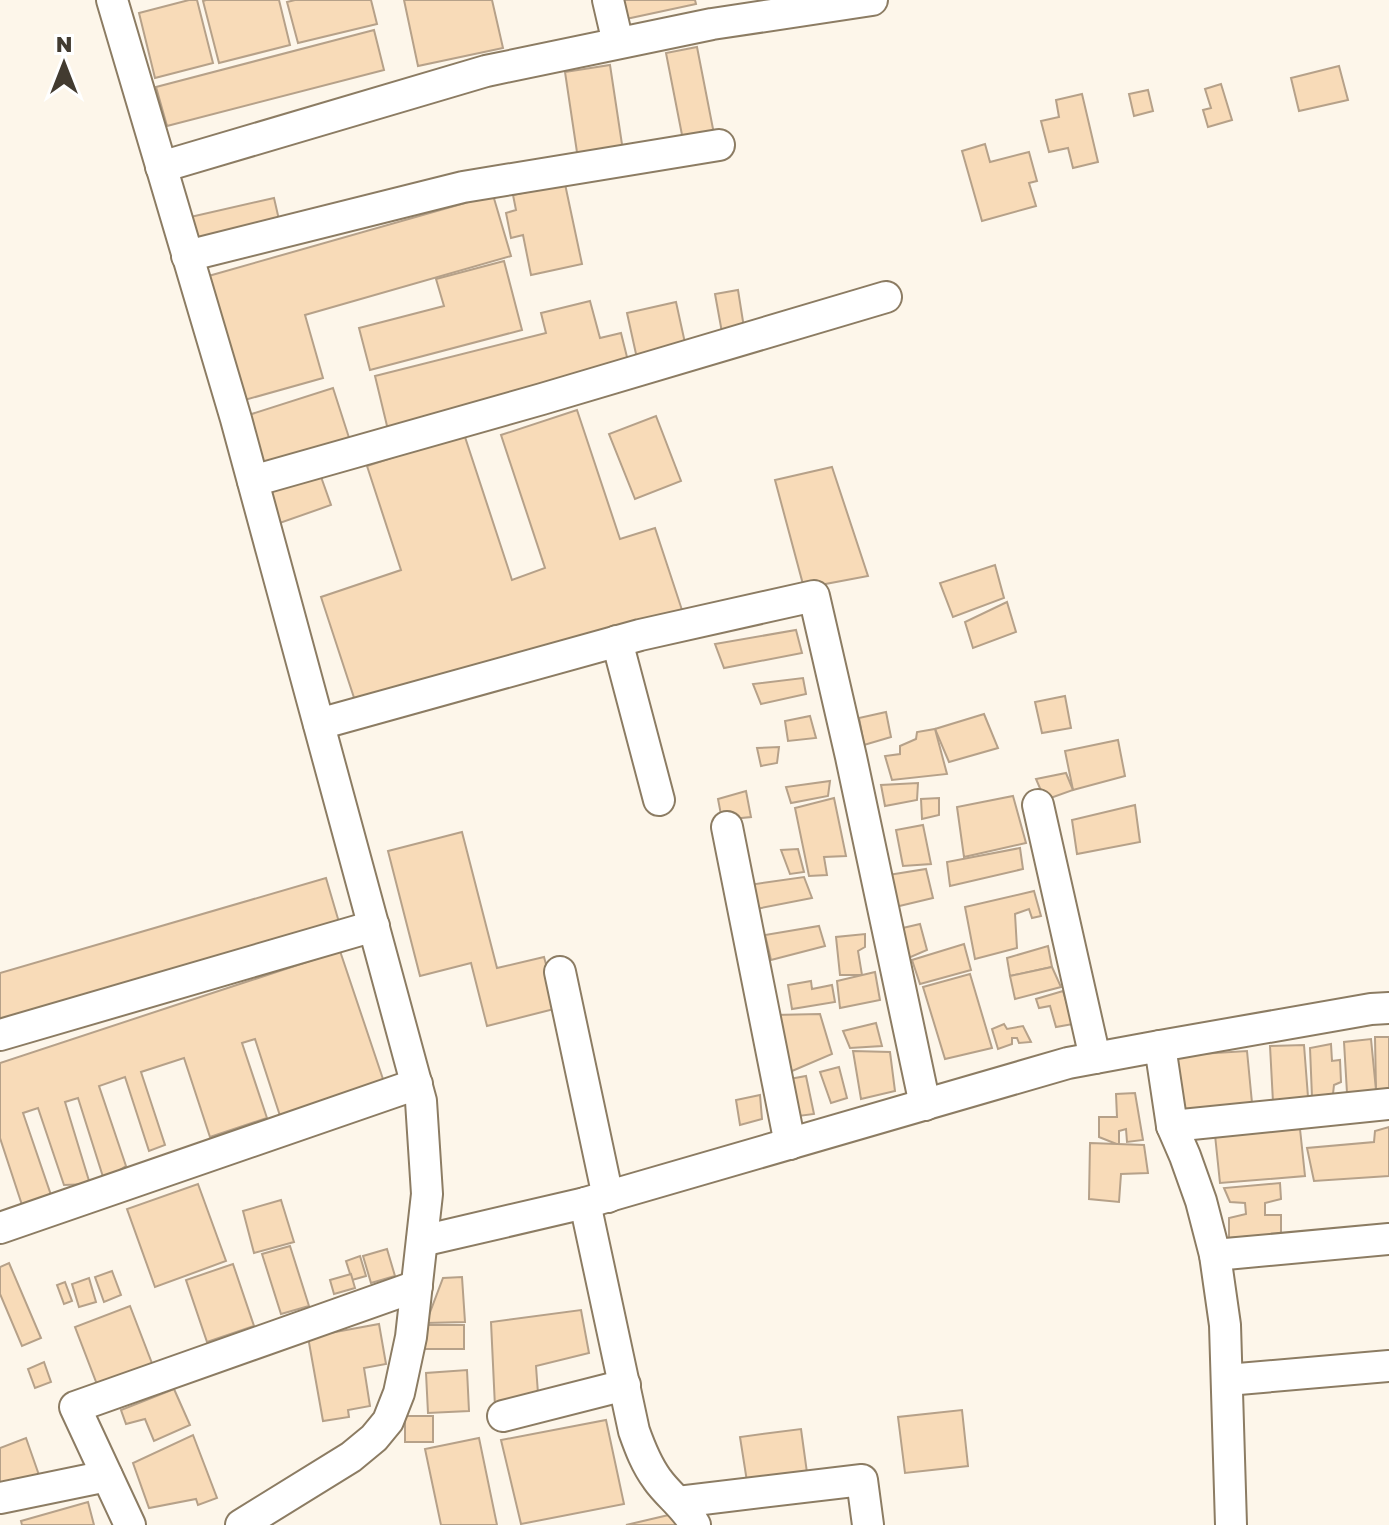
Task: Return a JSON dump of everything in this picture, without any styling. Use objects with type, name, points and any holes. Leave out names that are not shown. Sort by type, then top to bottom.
[{"type":"street","points":[[112,0],[253,481],[421,1101],[427,1194],[411,1337],[399,1393],[388,1421],[374,1438],[351,1457],[241,1525]]},
{"type":"street","points":[[608,0],[618,43]]},
{"type":"street","points":[[161,167],[486,71],[712,24],[872,0]]},
{"type":"street","points":[[187,256],[463,187],[719,145]]},
{"type":"street","points":[[253,481],[886,297]]},
{"type":"street","points":[[319,724],[617,641],[814,596],[925,1105]]},
{"type":"street","points":[[617,641],[659,800]]},
{"type":"street","points":[[1038,805],[1095,1058]]},
{"type":"street","points":[[727,827],[790,1144]]},
{"type":"street","points":[[0,1035],[374,926]]},
{"type":"street","points":[[560,972],[625,1385],[642,1455],[657,1480],[686,1513],[862,1480],[868,1525]]},
{"type":"street","points":[[422,1241],[597,1200],[1068,1063],[1389,1008]]},
{"type":"street","points":[[1160,1046],[1172,1126],[1196,1186],[1215,1255],[1225,1325],[1231,1525]]},
{"type":"street","points":[[0,1228],[417,1084]]},
{"type":"street","points":[[1172,1126],[1389,1104]]},
{"type":"street","points":[[1215,1255],[1389,1239]]},
{"type":"street","points":[[130,1525],[75,1407],[417,1286]]},
{"type":"street","points":[[1227,1380],[1389,1366]]},
{"type":"street","points":[[503,1416],[625,1385]]},
{"type":"street","points":[[0,1498],[107,1476]]},
{"type":"building","points":[[197,0],[213,63],[155,78],[139,13]]},
{"type":"building","points":[[279,0],[290,45],[219,63],[203,1]]},
{"type":"building","points":[[371,0],[377,24],[298,43],[287,2]]},
{"type":"building","points":[[404,0],[492,0],[503,48],[418,66]]},
{"type":"building","points":[[622,0],[695,0],[696,4],[626,19]]},
{"type":"building","points":[[374,30],[384,70],[167,126],[156,87]]},
{"type":"building","points":[[697,47],[714,134],[683,140],[666,53]]},
{"type":"building","points":[[610,65],[623,151],[578,159],[565,72]]},
{"type":"building","points":[[1339,66],[1348,100],[1299,111],[1291,78]]},
{"type":"building","points":[[1221,84],[1232,120],[1208,127],[1203,110],[1211,108],[1205,89]]},
{"type":"building","points":[[1148,90],[1153,111],[1134,116],[1129,94]]},
{"type":"building","points":[[1082,94],[1098,162],[1073,168],[1068,148],[1049,152],[1041,121],[1059,117],[1056,100]]},
{"type":"building","points":[[985,144],[990,162],[1029,152],[1037,181],[1029,183],[1036,206],[982,221],[962,151]]},
{"type":"building","points":[[565,184],[582,264],[531,275],[523,235],[511,238],[506,213],[516,210],[513,195]]},
{"type":"building","points":[[493,195],[511,256],[305,315],[323,378],[241,401],[205,277]]},
{"type":"building","points":[[274,198],[280,224],[192,244],[186,218]]},
{"type":"building","points":[[504,261],[522,330],[370,370],[359,328],[444,306],[436,279]]},
{"type":"building","points":[[738,290],[745,334],[723,338],[715,294]]},
{"type":"building","points":[[590,301],[600,338],[621,333],[630,369],[388,430],[375,376],[546,333],[541,313]]},
{"type":"building","points":[[676,302],[687,352],[638,363],[627,313]]},
{"type":"building","points":[[333,388],[352,447],[255,477],[236,419]]},
{"type":"building","points":[[577,410],[620,539],[655,528],[682,610],[360,716],[321,597],[401,570],[367,466],[464,434],[512,580],[545,568],[501,435]]},
{"type":"building","points":[[656,416],[681,481],[635,499],[609,434]]},
{"type":"building","points":[[832,467],[868,576],[804,588],[775,480]]},
{"type":"building","points":[[320,474],[331,505],[274,525],[263,495]]},
{"type":"building","points":[[995,565],[1004,598],[953,617],[940,583]]},
{"type":"building","points":[[1007,602],[1016,632],[973,648],[965,622]]},
{"type":"building","points":[[796,630],[802,653],[724,668],[715,644]]},
{"type":"building","points":[[803,678],[806,694],[761,704],[753,684]]},
{"type":"building","points":[[1065,696],[1071,728],[1042,733],[1035,702]]},
{"type":"building","points":[[886,712],[891,737],[864,745],[859,718]]},
{"type":"building","points":[[984,714],[998,748],[949,762],[935,729]]},
{"type":"building","points":[[810,716],[816,738],[788,741],[785,721]]},
{"type":"building","points":[[935,729],[947,774],[892,780],[885,756],[900,754],[900,746],[916,739],[917,732]]},
{"type":"building","points":[[1118,740],[1125,776],[1073,790],[1065,751]]},
{"type":"building","points":[[779,747],[777,763],[761,766],[757,748]]},
{"type":"building","points":[[1066,773],[1073,790],[1045,800],[1036,779]]},
{"type":"building","points":[[830,781],[828,796],[791,803],[786,787]]},
{"type":"building","points":[[918,783],[917,800],[885,806],[881,785]]},
{"type":"building","points":[[746,791],[751,817],[722,820],[718,799]]},
{"type":"building","points":[[1013,796],[1026,843],[964,857],[957,807]]},
{"type":"building","points":[[834,798],[846,856],[824,857],[827,875],[809,876],[795,808]]},
{"type":"building","points":[[939,798],[939,815],[922,819],[921,799]]},
{"type":"building","points":[[1135,805],[1140,842],[1077,854],[1072,820]]},
{"type":"building","points":[[923,825],[931,864],[903,866],[896,830]]},
{"type":"building","points":[[462,832],[497,968],[544,957],[558,1008],[487,1026],[471,963],[420,976],[388,851]]},
{"type":"building","points":[[1020,848],[1023,869],[950,886],[947,862]]},
{"type":"building","points":[[798,849],[804,872],[790,874],[781,850]]},
{"type":"building","points":[[926,869],[933,898],[891,908],[882,876]]},
{"type":"building","points":[[804,877],[812,898],[751,910],[749,885]]},
{"type":"building","points":[[326,878],[341,929],[0,1029],[0,973]]},
{"type":"building","points":[[1034,891],[1041,916],[1032,918],[1029,909],[1015,914],[1017,948],[975,959],[965,907]]},
{"type":"building","points":[[920,924],[927,950],[899,962],[894,930]]},
{"type":"building","points":[[819,926],[825,946],[771,960],[765,935]]},
{"type":"building","points":[[865,934],[865,947],[858,951],[862,975],[840,975],[836,937]]},
{"type":"building","points":[[964,944],[971,970],[920,984],[912,960]]},
{"type":"building","points":[[1048,946],[1052,967],[1010,976],[1007,958]]},
{"type":"building","points":[[340,951],[387,1091],[283,1125],[255,1039],[242,1043],[267,1118],[210,1137],[184,1058],[141,1072],[165,1145],[149,1151],[125,1077],[99,1086],[126,1166],[104,1180],[78,1098],[65,1102],[90,1184],[64,1185],[38,1108],[23,1113],[52,1198],[23,1208],[0,1138],[0,1063]]},
{"type":"building","points":[[1052,967],[1061,987],[1015,999],[1010,976]]},
{"type":"building","points":[[875,972],[880,1000],[840,1008],[837,981]]},
{"type":"building","points":[[970,974],[992,1048],[945,1059],[923,987]]},
{"type":"building","points":[[811,981],[812,989],[832,985],[835,1002],[792,1009],[788,985]]},
{"type":"building","points":[[1063,991],[1073,1024],[1056,1027],[1050,1006],[1039,1008],[1036,999]]},
{"type":"building","points":[[820,1014],[832,1054],[785,1074],[774,1015]]},
{"type":"building","points":[[876,1023],[882,1046],[850,1048],[843,1031]]},
{"type":"building","points":[[1004,1024],[1007,1029],[1023,1026],[1031,1042],[1019,1043],[1017,1038],[1012,1038],[1012,1044],[998,1049],[992,1029]]},
{"type":"building","points":[[1375,1037],[1389,1037],[1389,1090],[1376,1090]]},
{"type":"building","points":[[1371,1039],[1376,1090],[1347,1093],[1344,1042]]},
{"type":"building","points":[[1331,1044],[1332,1061],[1340,1060],[1341,1082],[1334,1085],[1333,1094],[1312,1097],[1310,1048]]},
{"type":"building","points":[[1304,1045],[1308,1097],[1273,1102],[1270,1046]]},
{"type":"building","points":[[853,1051],[890,1052],[895,1091],[861,1099]]},
{"type":"building","points":[[1247,1051],[1252,1103],[1177,1114],[1167,1056]]},
{"type":"building","points":[[839,1067],[847,1098],[831,1103],[820,1072]]},
{"type":"building","points":[[806,1076],[814,1114],[791,1117],[784,1080]]},
{"type":"building","points":[[1135,1093],[1143,1140],[1127,1142],[1126,1129],[1119,1131],[1119,1145],[1099,1137],[1099,1117],[1117,1117],[1116,1094]]},
{"type":"building","points":[[760,1095],[762,1119],[740,1125],[736,1100]]},
{"type":"building","points":[[1389,1127],[1389,1176],[1314,1181],[1307,1148],[1374,1142],[1375,1131]]},
{"type":"building","points":[[1300,1129],[1305,1176],[1220,1183],[1215,1135]]},
{"type":"building","points":[[1090,1143],[1144,1145],[1148,1173],[1121,1174],[1119,1202],[1089,1199]]},
{"type":"building","points":[[1280,1183],[1281,1199],[1265,1203],[1265,1215],[1281,1215],[1281,1234],[1229,1238],[1229,1218],[1246,1214],[1245,1203],[1230,1202],[1224,1188]]},
{"type":"building","points":[[198,1184],[226,1261],[155,1287],[127,1209]]},
{"type":"building","points":[[281,1200],[294,1242],[254,1253],[243,1211]]},
{"type":"building","points":[[290,1246],[309,1306],[281,1314],[262,1254]]},
{"type":"building","points":[[387,1249],[395,1276],[371,1283],[363,1256]]},
{"type":"building","points":[[360,1256],[366,1276],[352,1280],[346,1261]]},
{"type":"building","points":[[9,1263],[41,1338],[22,1346],[0,1294],[0,1267]]},
{"type":"building","points":[[233,1264],[254,1326],[207,1342],[186,1280]]},
{"type":"building","points":[[112,1271],[121,1295],[104,1302],[95,1277]]},
{"type":"building","points":[[351,1274],[355,1288],[334,1294],[330,1280]]},
{"type":"building","points":[[462,1277],[465,1322],[426,1323],[443,1278]]},
{"type":"building","points":[[89,1278],[96,1302],[79,1307],[72,1284]]},
{"type":"building","points":[[65,1282],[72,1301],[64,1304],[57,1285]]},
{"type":"building","points":[[130,1306],[153,1366],[98,1387],[75,1327]]},
{"type":"building","points":[[581,1310],[589,1353],[536,1366],[539,1407],[495,1407],[491,1322]]},
{"type":"building","points":[[379,1324],[386,1364],[364,1368],[370,1406],[348,1410],[349,1417],[323,1421],[308,1337]]},
{"type":"building","points":[[425,1325],[464,1325],[464,1349],[425,1349]]},
{"type":"building","points":[[44,1362],[51,1382],[35,1388],[28,1369]]},
{"type":"building","points":[[467,1370],[469,1411],[428,1413],[426,1373]]},
{"type":"building","points":[[174,1389],[190,1425],[154,1441],[145,1419],[126,1424],[121,1410]]},
{"type":"building","points":[[962,1410],[968,1466],[905,1473],[898,1417]]},
{"type":"building","points":[[405,1416],[433,1416],[433,1442],[405,1442]]},
{"type":"building","points":[[606,1420],[624,1504],[521,1524],[501,1440]]},
{"type":"building","points":[[801,1429],[808,1480],[748,1488],[740,1437]]},
{"type":"building","points":[[193,1435],[217,1498],[198,1505],[196,1499],[149,1508],[133,1463]]},
{"type":"building","points":[[26,1438],[40,1478],[0,1493],[0,1448]]},
{"type":"building","points":[[479,1438],[497,1525],[441,1525],[425,1449]]},
{"type":"building","points":[[88,1502],[94,1525],[22,1525],[21,1521]]},
{"type":"building","points":[[673,1514],[677,1525],[626,1525]]}]
